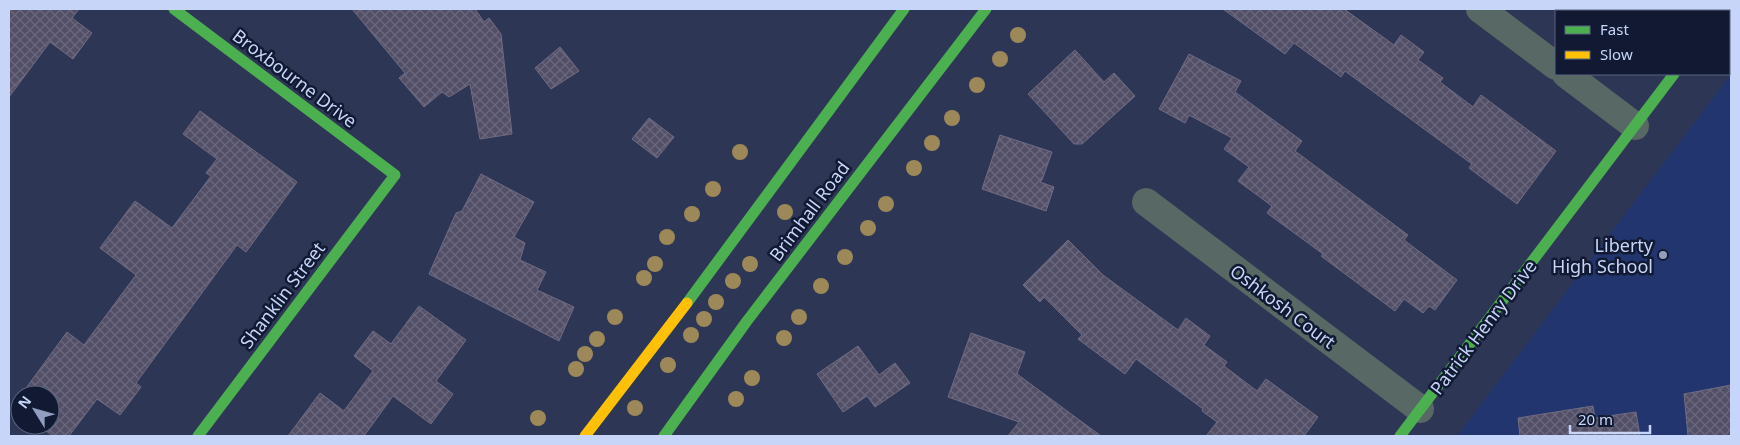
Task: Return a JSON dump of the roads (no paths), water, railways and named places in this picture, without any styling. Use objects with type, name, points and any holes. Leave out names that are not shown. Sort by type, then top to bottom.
[{"type":"street","name":"Broxbourne Drive","points":[[174,9],[395,175]]},
{"type":"street","points":[[585,436],[688,301],[904,9]]},
{"type":"street","name":"Brimhall Road","points":[[664,436],[748,321],[986,9]]},
{"type":"street","points":[[1480,9],[1555,65]]},
{"type":"street","points":[[1567,75],[1635,126]]},
{"type":"street","name":"Patrick Henry Drive","points":[[1400,436],[1673,75]]},
{"type":"street","name":"Shanklin Street","points":[[198,436],[395,175]]},
{"type":"street","name":"Oshkosh Court","points":[[1146,202],[1420,410]]},
{"type":"place","name":"Liberty High School","points":[[1663,255]]}]
